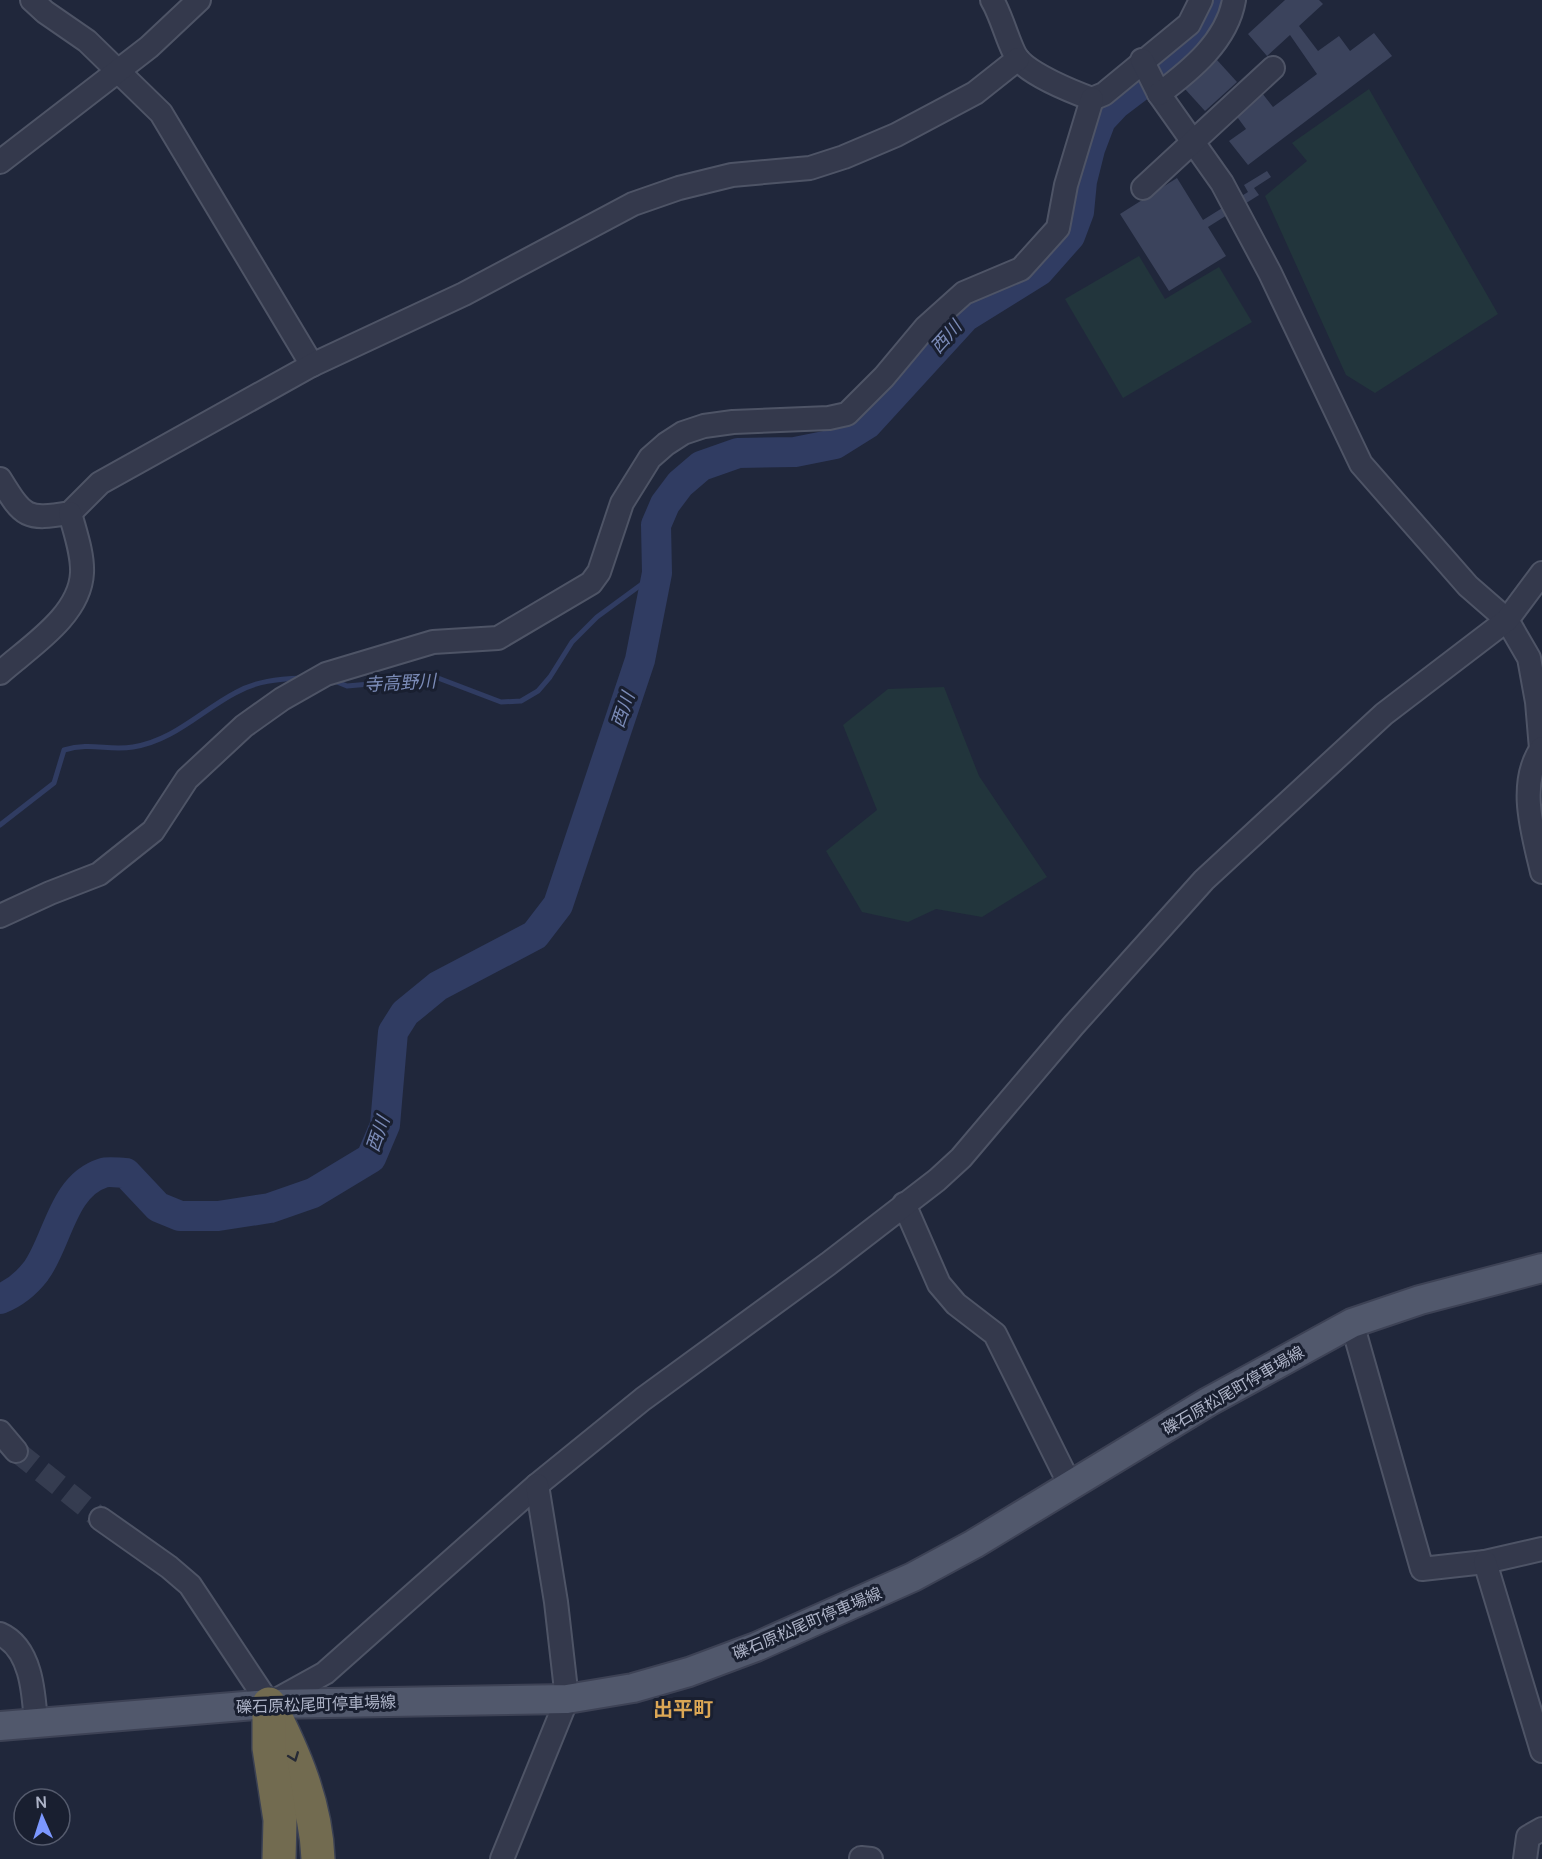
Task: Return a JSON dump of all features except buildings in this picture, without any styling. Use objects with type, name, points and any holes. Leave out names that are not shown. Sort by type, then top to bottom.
[{"type":"highway","points":[[269,1704],[269,1748],[280,1820],[279,1859]]},
{"type":"highway","points":[[269,1704],[293,1752],[309,1798],[318,1859]]},
{"type":"main road","name":"礫石原松尾町停車場線","points":[[0,1726],[36,1725],[269,1704],[567,1699],[633,1688],[689,1672],[756,1647],[913,1577],[1071,1487],[1208,1402],[1352,1323],[1420,1300],[1542,1268]]},
{"type":"street","points":[[32,0],[45,12],[87,41],[160,113],[186,152],[312,365]]},
{"type":"street","points":[[0,162],[119,71],[199,0]]},
{"type":"street","points":[[992,0],[1001,14],[1017,59],[1075,93],[1092,99],[1150,77],[1187,73],[1215,43],[1232,13],[1234,0]]},
{"type":"street","points":[[1150,77],[1189,24],[1201,0]]},
{"type":"street","points":[[0,479],[24,512],[32,517],[70,513],[100,483],[312,365],[464,294],[633,204],[679,188],[732,175],[810,168],[896,135],[975,93],[1017,59]]},
{"type":"street","points":[[1143,188],[1273,68]]},
{"type":"street","points":[[1150,77],[1222,183],[1270,273],[1361,464],[1468,586],[1507,620],[1529,658],[1542,748],[1532,765],[1528,780],[1534,837],[1542,872]]},
{"type":"street","points":[[0,916],[99,874],[153,831],[187,779],[244,726],[282,699],[317,680],[433,642],[498,638],[591,583],[599,572],[622,502],[634,481],[650,459],[683,433],[704,426],[733,422],[829,418],[847,414],[884,377],[925,328],[964,293],[1021,269],[1058,228],[1066,185],[1092,99]]},
{"type":"street","points":[[0,673],[55,624],[69,608],[78,591],[82,574],[70,513]]},
{"type":"street","points":[[100,1519],[169,1566],[190,1585],[269,1704],[325,1673],[537,1485],[643,1399],[828,1264],[937,1180],[961,1158],[1073,1026],[1204,880],[1383,714],[1507,620],[1542,573]]},
{"type":"street","points":[[904,1204],[939,1284],[956,1304],[995,1334],[1071,1487]]},
{"type":"street","points":[[1352,1323],[1422,1569],[1485,1562],[1542,1549]]},
{"type":"street","points":[[0,1432],[16,1451]]},
{"type":"street","points":[[502,1859],[567,1699],[556,1602],[537,1485]]},
{"type":"street","points":[[1485,1562],[1542,1751]]},
{"type":"street","points":[[0,1634],[14,1645],[30,1673],[36,1725]]},
{"type":"street","points":[[1525,1859],[1528,1837],[1542,1829]]},
{"type":"street","points":[[861,1858],[871,1859]]},
{"type":"shaded area","points":[[1369,89],[1498,314],[1375,393],[1346,375],[1265,196],[1307,161],[1292,143]]},
{"type":"shaded area","points":[[1139,256],[1165,299],[1219,267],[1252,322],[1123,398],[1065,299]]},
{"type":"shaded area","points":[[944,687],[979,776],[1047,877],[982,917],[936,909],[908,922],[862,912],[826,851],[877,810],[843,725],[888,689]]},
{"type":"waterway","name":"西川","points":[[0,1299],[15,1291],[32,1276],[44,1259],[62,1216],[78,1190],[89,1180],[103,1173],[126,1173],[158,1207],[180,1216],[218,1216],[270,1208],[313,1193],[371,1158],[385,1125],[393,1032],[405,1013],[438,986],[535,935],[558,905],[640,660],[657,573],[656,525],[665,504],[680,484],[701,466],[738,453],[795,452],[835,444],[867,424],[965,317],[1039,271],[1070,236],[1079,212],[1082,181],[1090,149],[1101,120],[1116,104],[1199,41],[1214,19],[1218,0]]},
{"type":"waterway","name":"寺高野川","points":[[332,680],[347,686],[438,678],[501,702],[521,701],[538,691],[550,677],[572,642],[597,617],[657,573]]},
{"type":"waterway","name":"寺高野川","points":[[0,825],[54,783],[64,750],[83,747],[124,748],[147,744],[174,732],[243,689],[267,681],[302,678]]},
{"type":"tunnel","points":[[16,1451],[101,1519]]},
{"type":"district","name":"出平町","points":[[683,1709]]}]
